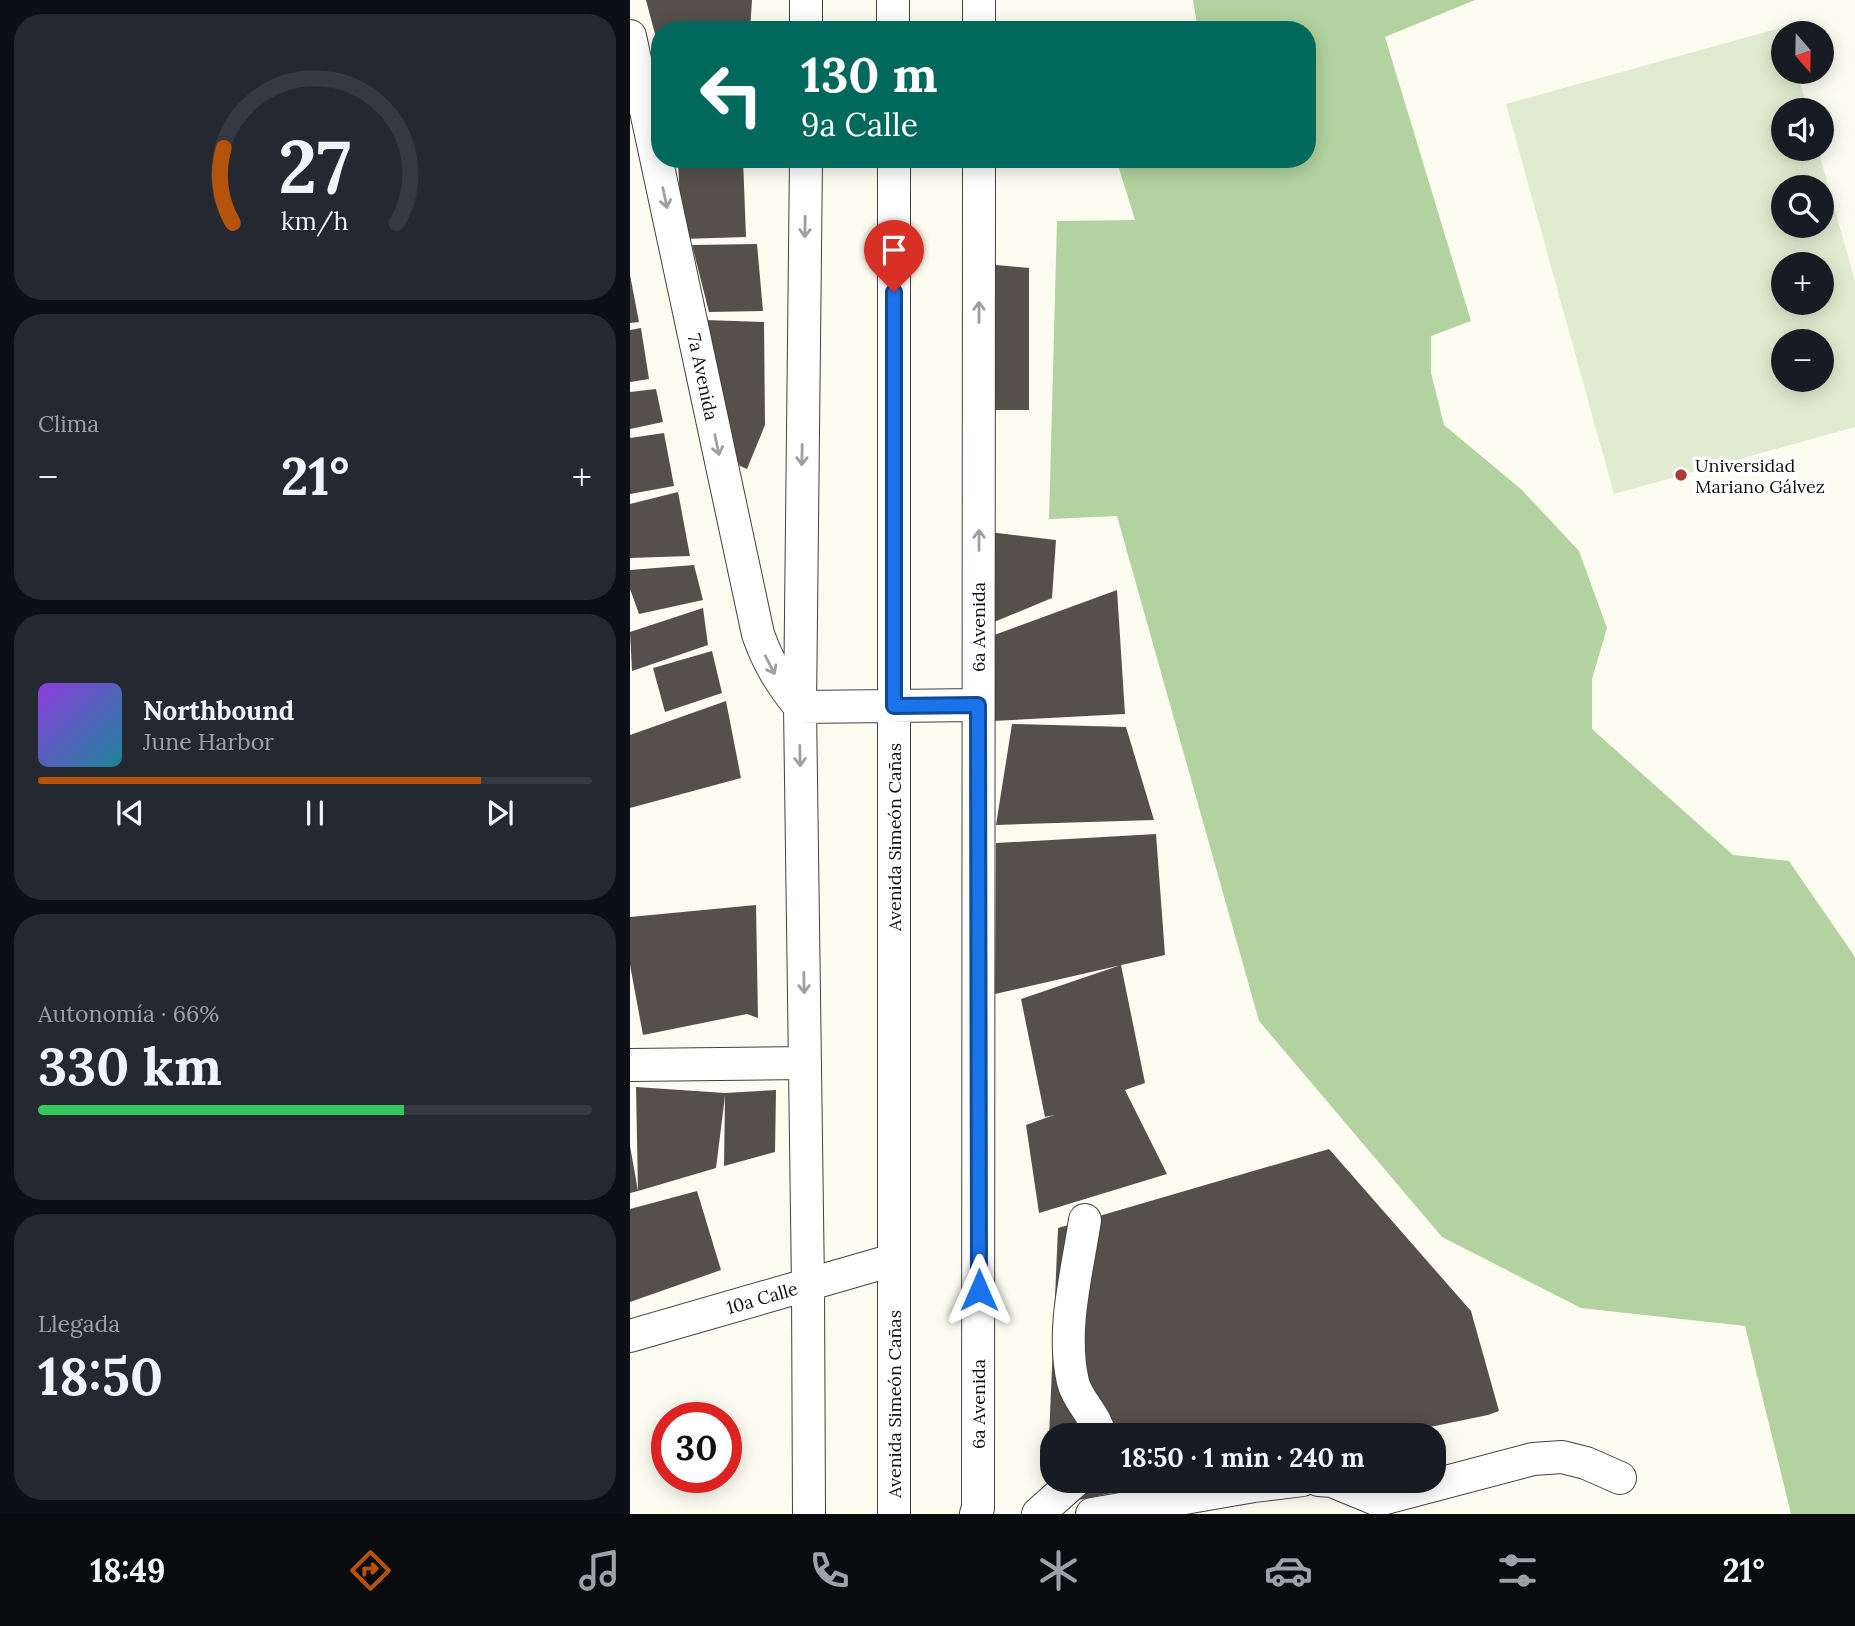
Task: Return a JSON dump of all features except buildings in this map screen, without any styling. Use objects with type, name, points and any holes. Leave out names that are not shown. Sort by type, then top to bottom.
[{"type":"street","points":[[806,0],[806,21]]},
{"type":"street","points":[[893,0],[893,21]]},
{"type":"street","points":[[979,0],[979,21]]},
{"type":"street","name":"7a Avenida","points":[[630,36],[651,134]]},
{"type":"street","name":"7a Avenida","points":[[658,168],[758,634],[767,661],[800,707]]},
{"type":"street","points":[[806,168],[800,707],[809,1514]]},
{"type":"street","name":"Avenida Simeón Cañas","points":[[894,168],[894,1514]]},
{"type":"street","name":"6a Avenida","points":[[976,1514],[979,168]]},
{"type":"street","points":[[800,707],[978,705]]},
{"type":"street","points":[[630,1065],[805,1063]]},
{"type":"street","points":[[1085,1220],[1069,1324],[1069,1356],[1074,1385],[1097,1423]]},
{"type":"street","name":"10a Calle","points":[[630,1336],[893,1260]]},
{"type":"street","points":[[1446,1482],[1533,1459],[1562,1457],[1586,1463],[1620,1478]]},
{"type":"street","points":[[1038,1514],[1061,1493]]},
{"type":"street","points":[[1092,1514],[1214,1493]]},
{"type":"street","points":[[1361,1493],[1378,1500],[1404,1493]]},
{"type":"green space","points":[[1193,0],[1475,0],[1385,37],[1471,321],[1431,336],[1431,373],[1444,425],[1522,490],[1579,551],[1607,628],[1592,679],[1592,729],[1733,855],[1789,861],[1855,957],[1855,1514],[1791,1514],[1745,1326],[1581,1308],[1442,1237],[1259,1021],[1117,516],[1049,519],[1057,221],[1135,220],[1119,168],[1316,168],[1316,21],[1196,21]]},
{"type":"green space","points":[[1771,31],[1771,84],[1800,84],[1805,98],[1771,98],[1771,161],[1821,161],[1825,175],[1771,175],[1771,238],[1834,238],[1834,206],[1855,281],[1855,427],[1614,494],[1506,104]]},
{"type":"place","name":"Universidad Mariano Gálvez","points":[[1681,475]]},
{"type":"route","points":[[894,292],[894,706],[978,705],[979,1290]]}]
